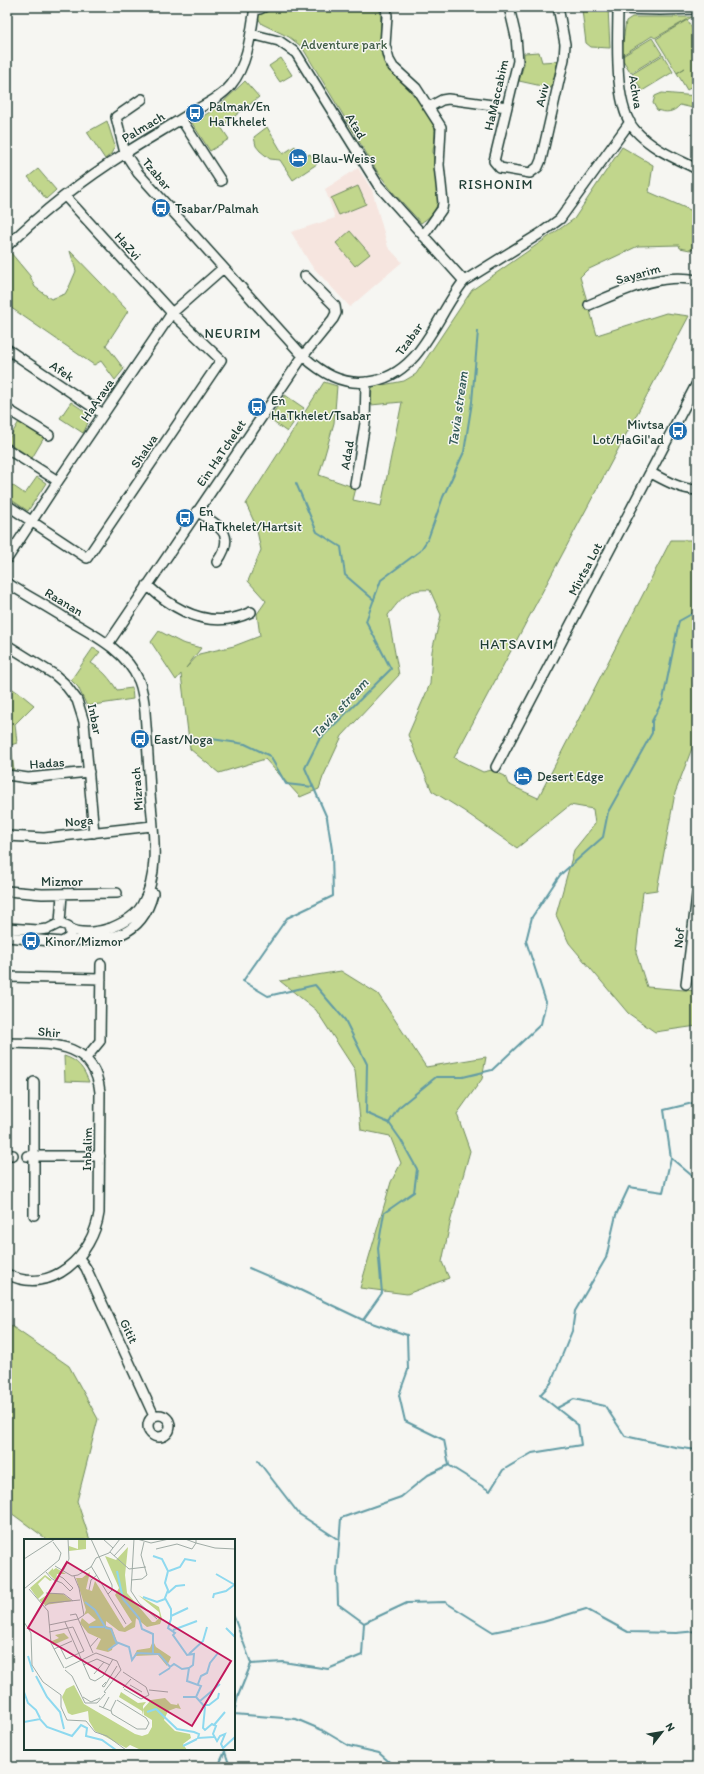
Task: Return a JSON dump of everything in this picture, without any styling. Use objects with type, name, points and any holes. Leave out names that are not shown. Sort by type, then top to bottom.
[{"type":"street","points":[[254,8],[260,9],[264,7]]},
{"type":"street","points":[[386,7],[387,16],[385,45],[389,60],[393,67],[416,88],[441,127],[439,165],[443,203],[442,208],[423,236]]},
{"type":"street","name":"HaMaccabim","points":[[509,7],[516,37],[518,61],[494,161],[500,168],[519,172]]},
{"type":"street","name":"Aviv","points":[[519,172],[530,173],[534,171],[541,160],[566,44],[558,7]]},
{"type":"street","name":"Palmach","points":[[7,246],[65,196],[125,153],[210,102],[231,86],[241,68],[251,34],[254,8]]},
{"type":"street","points":[[618,8],[660,10],[697,9]]},
{"type":"street","name":"Achva","points":[[618,8],[620,88],[622,102],[630,122],[634,129],[655,148],[697,169]]},
{"type":"street","name":"Atad","points":[[251,34],[279,41],[296,53],[304,63],[367,169],[389,198],[464,281]]},
{"type":"street","name":"Tzabar","points":[[142,99],[116,117],[125,153],[138,173],[222,269],[303,356],[326,374],[338,380],[353,383],[389,377],[408,365],[464,281],[541,233],[560,219],[630,122]]},
{"type":"street","points":[[429,107],[442,100],[448,99],[507,107]]},
{"type":"street","points":[[181,119],[220,181]]},
{"type":"street","name":"HaZvi","points":[[65,196],[172,313]]},
{"type":"street","name":"HaArava","points":[[7,559],[31,521],[172,313],[222,269]]},
{"type":"street","name":"Ein HaTchelet","points":[[108,644],[303,356],[336,313],[335,306],[304,276]]},
{"type":"street","name":"Sayarim","points":[[589,305],[623,291],[664,278],[681,277],[697,280]]},
{"type":"street","name":"Shalva","points":[[31,521],[87,558],[217,367],[221,360],[172,313]]},
{"type":"street","name":"Afek","points":[[7,349],[104,414]]},
{"type":"street","name":"Adad","points":[[355,484],[365,424],[366,382]]},
{"type":"street","name":"Mivtsa Lot","points":[[496,767],[697,383]]},
{"type":"street","points":[[7,409],[49,436]]},
{"type":"street","points":[[7,449],[58,481]]},
{"type":"street","points":[[651,472],[686,490],[697,490]]},
{"type":"street","points":[[7,505],[31,521]]},
{"type":"street","points":[[197,511],[217,525],[225,534],[226,549],[217,562]]},
{"type":"street","name":"Raanan","points":[[7,583],[108,644]]},
{"type":"street","points":[[147,585],[171,605],[200,617],[221,620],[232,619],[241,617],[251,612]]},
{"type":"street","name":"Mizrach","points":[[68,940],[99,941],[127,931],[143,918],[150,903],[155,883],[156,868],[143,695],[139,681],[133,671],[123,658],[108,644]]},
{"type":"street","name":"Inbar","points":[[7,645],[55,675],[77,700],[84,722],[94,833]]},
{"type":"street","name":"Hadas","points":[[7,775],[28,778],[89,772]]},
{"type":"street","name":"Mizrach","points":[[69,928],[87,932],[107,929],[122,923],[137,912],[146,897],[150,885],[152,870],[152,826]]},
{"type":"street","name":"Noga","points":[[7,836],[44,838],[152,826]]},
{"type":"street","name":"Mizmor","points":[[7,892],[62,894],[117,893]]},
{"type":"street","points":[[56,941],[52,934],[57,924],[62,894]]},
{"type":"street","name":"Nof","points":[[686,984],[697,895]]},
{"type":"street","points":[[7,928],[38,930],[57,924],[66,924],[69,928],[70,934],[68,940],[62,942],[7,937]]},
{"type":"street","points":[[86,1058],[100,1040],[101,964]]},
{"type":"street","points":[[7,977],[101,979]]},
{"type":"street","name":"Shir","points":[[7,1043],[62,1046],[75,1051],[86,1058]]},
{"type":"street","name":"Inbalim","points":[[7,1274],[27,1280],[44,1279],[62,1271],[79,1258],[86,1249],[98,1222],[100,1092],[99,1080],[86,1058]]},
{"type":"street","points":[[34,1082],[31,1156],[34,1215]]},
{"type":"street","points":[[31,1156],[100,1156]]},
{"type":"street","name":"Gitit","points":[[79,1258],[86,1268],[154,1416]]},
{"type":"shaded area","points":[[358,168],[372,190],[388,247],[402,262],[350,307],[311,265],[291,232],[335,218],[325,189]]},
{"type":"green space","name":"Adventure park","points":[[261,7],[379,7],[381,21],[380,43],[382,57],[385,64],[416,98],[427,113],[435,130],[433,151],[438,186],[438,199],[434,211],[421,223],[392,191],[377,171],[302,47],[289,37],[262,24],[258,18]]},
{"type":"green space","points":[[571,7],[608,7],[610,48],[591,47],[586,43],[582,10]]},
{"type":"green space","points":[[632,17],[692,17],[655,38],[652,36],[621,56],[626,21]]},
{"type":"green space","points":[[687,20],[697,36],[697,84],[687,90],[656,39]]},
{"type":"green space","points":[[652,38],[662,54],[631,73],[621,57]]},
{"type":"green space","points":[[539,52],[542,62],[558,61],[551,88],[519,81],[524,64],[524,53]]},
{"type":"green space","points":[[663,55],[673,72],[642,91],[632,74]]},
{"type":"green space","points":[[281,58],[292,75],[280,82],[269,66]]},
{"type":"green space","points":[[245,81],[259,97],[221,127],[229,139],[210,151],[192,123],[218,107]]},
{"type":"green space","points":[[662,93],[697,96],[697,109],[680,105],[675,110],[669,112],[657,110],[653,103],[655,96]]},
{"type":"green space","points":[[107,121],[115,146],[111,154],[105,159],[87,132]]},
{"type":"green space","points":[[267,127],[283,154],[295,146],[302,158],[310,154],[317,164],[293,180],[280,160],[270,159],[256,146],[254,137]]},
{"type":"green space","points":[[622,147],[653,165],[649,192],[697,213],[697,248],[690,250],[680,248],[679,245],[638,246],[587,270],[580,277],[597,335],[666,313],[689,316],[454,758],[483,772],[492,770],[505,776],[508,784],[538,798],[671,540],[697,540],[697,735],[675,793],[657,890],[643,892],[636,953],[647,987],[697,991],[697,1026],[655,1032],[628,1013],[569,943],[556,915],[574,850],[595,824],[593,809],[570,805],[517,848],[464,811],[432,791],[408,735],[430,684],[432,651],[441,615],[430,590],[410,593],[401,600],[388,615],[399,675],[342,736],[319,789],[300,797],[265,759],[219,773],[190,749],[181,674],[176,680],[151,642],[159,631],[182,643],[201,648],[186,668],[199,654],[234,646],[260,636],[257,614],[266,601],[248,581],[261,550],[256,526],[246,504],[324,382],[337,386],[334,423],[319,475],[356,488],[353,500],[381,506],[402,402],[371,405],[372,387],[404,381],[416,374],[472,290],[574,219]]},
{"type":"green space","points":[[38,169],[56,190],[46,199],[28,177]]},
{"type":"green space","points":[[358,186],[366,204],[339,215],[331,198]]},
{"type":"green space","points":[[350,231],[370,254],[355,266],[336,243]]},
{"type":"green space","points":[[70,251],[128,311],[106,345],[124,369],[115,380],[101,361],[94,365],[7,305],[7,257],[11,253],[30,276],[35,287],[51,299],[65,294],[76,271]]},
{"type":"green space","points":[[285,395],[304,408],[287,432],[269,419]]},
{"type":"green space","points":[[71,402],[87,414],[88,422],[83,433],[60,418]]},
{"type":"green space","points":[[20,420],[45,436],[32,458],[7,442]]},
{"type":"green space","points":[[37,477],[46,483],[28,511],[7,497],[7,486],[9,483],[25,494]]},
{"type":"green space","points":[[93,648],[100,652],[91,663],[106,675],[117,690],[132,688],[133,699],[87,706],[78,687],[71,680]]},
{"type":"green space","points":[[7,685],[34,705],[15,724],[17,743],[11,745],[14,771],[7,769]]},
{"type":"green space","points":[[341,971],[378,994],[426,1067],[486,1057],[482,1079],[457,1114],[470,1151],[451,1219],[442,1262],[449,1278],[407,1294],[360,1288],[391,1182],[401,1163],[390,1136],[361,1130],[355,1070],[316,1010],[280,981]]},
{"type":"green space","points":[[64,1056],[73,1060],[80,1066],[89,1082],[65,1081]]},
{"type":"green space","points":[[7,1323],[69,1366],[98,1419],[77,1501],[90,1539],[47,1539],[7,1510]]},
{"type":"waterway","name":"Tavia stream","points":[[235,1709],[238,1696],[251,1664],[283,1662],[328,1669],[362,1655],[364,1623],[338,1604],[337,1572],[341,1518],[401,1497],[428,1475],[449,1465],[444,1440],[405,1421],[399,1395],[408,1370],[407,1335],[363,1320],[382,1293],[378,1248],[384,1213],[414,1192],[417,1169],[401,1140],[389,1123],[366,1113],[367,1064],[345,1020],[315,985],[268,996],[243,981],[287,918],[333,896],[332,850],[327,818],[305,768],[319,740],[391,669],[366,621],[381,580],[420,551],[428,539],[443,497],[464,452],[472,402],[478,331]]},
{"type":"waterway","points":[[296,483],[317,532],[341,547],[345,575],[374,600]]},
{"type":"waterway","points":[[389,1123],[398,1108],[436,1077],[463,1077],[492,1070],[541,1024],[546,1002],[526,941],[532,917],[560,875],[603,837],[608,812],[652,733],[652,721],[663,700],[679,621],[697,611]]},
{"type":"waterway","points":[[205,738],[245,744],[270,756],[286,784],[313,787]]},
{"type":"waterway","points":[[450,1466],[490,1491],[503,1470],[532,1453],[581,1445],[578,1425],[540,1395],[551,1383],[572,1331],[575,1311],[606,1258],[616,1215],[629,1187],[663,1192],[671,1158],[664,1110],[697,1102]]},
{"type":"waterway","points":[[671,1158],[697,1180]]},
{"type":"waterway","points":[[249,1268],[363,1320]]},
{"type":"waterway","points":[[557,1408],[574,1399],[605,1406],[625,1436],[675,1447],[697,1450]]},
{"type":"waterway","points":[[258,1461],[299,1514],[339,1540]]},
{"type":"waterway","points":[[364,1623],[407,1603],[445,1602],[493,1632],[543,1622],[586,1609],[628,1632],[676,1633],[697,1631]]},
{"type":"waterway","points":[[235,1620],[251,1663]]},
{"type":"waterway","points":[[235,1714],[296,1719],[322,1730],[349,1746],[379,1753],[395,1767]]},
{"type":"waterway","name":"Tavia stream","points":[[218,1767],[226,1750]]},
{"type":"waterway","points":[[225,1752],[230,1767]]},
{"type":"place","name":"Palmah/En HaTkhelet","points":[[195,113]]},
{"type":"place","name":"Blau-Weiss","points":[[298,158]]},
{"type":"place","name":"Tsabar/Palmah","points":[[161,208]]},
{"type":"place","name":"En HaTkhelet/Tsabar","points":[[257,407]]},
{"type":"place","name":"Mivtsa Lot/HaGil'ad","points":[[678,431]]},
{"type":"place","name":"En HaTkhelet/Hartsit","points":[[185,518]]},
{"type":"place","name":"East/Noga","points":[[140,739]]},
{"type":"place","name":"Desert Edge","points":[[523,776]]},
{"type":"place","name":"Kinor/Mizmor","points":[[31,941]]},
{"type":"district","name":"RISHONIM","points":[[496,184]]},
{"type":"district","name":"NEURIM","points":[[233,333]]},
{"type":"district","name":"HATSAVIM","points":[[517,644]]}]
